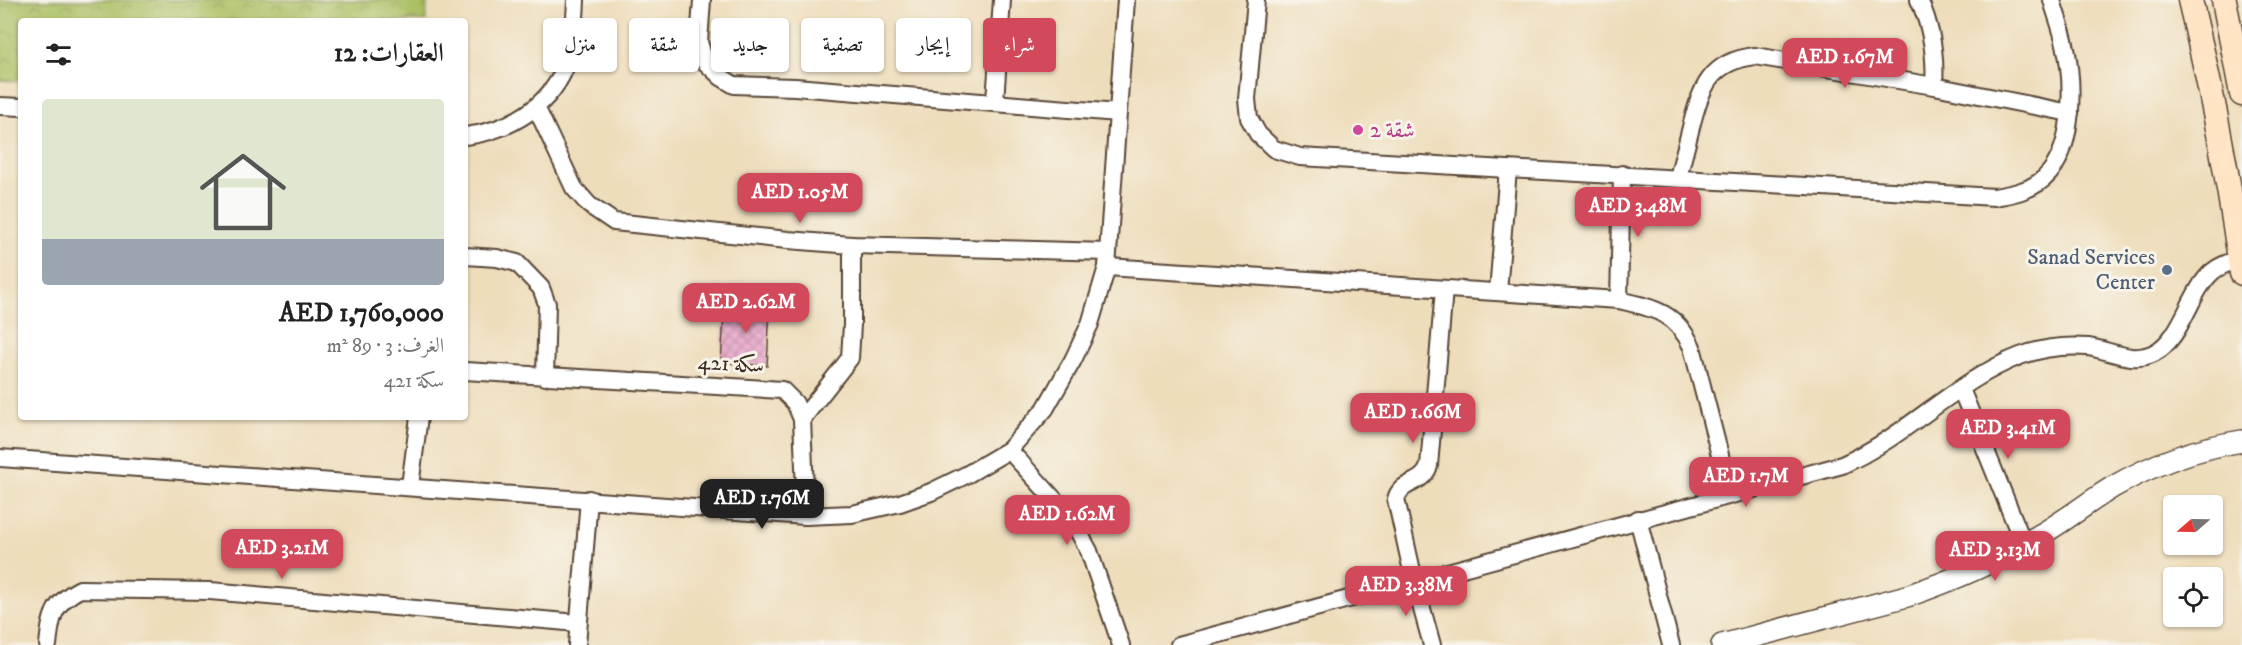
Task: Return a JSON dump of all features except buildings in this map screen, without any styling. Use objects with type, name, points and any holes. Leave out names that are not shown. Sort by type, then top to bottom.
[{"type":"main road","points":[[2190,0],[2208,82],[2241,266]]},
{"type":"main road","points":[[2224,0],[2242,94]]},
{"type":"street","points":[[468,135],[493,131],[528,115],[536,107],[562,74],[568,59],[575,22],[576,0]]},
{"type":"street","points":[[702,0],[699,42],[705,62],[721,77],[734,85],[995,101],[1118,112]]},
{"type":"street","points":[[995,101],[1002,0]]},
{"type":"street","points":[[0,458],[806,516],[852,514],[900,503],[931,492],[1009,450],[1045,409],[1073,360],[1090,324],[1108,260],[1126,0]]},
{"type":"street","points":[[1256,0],[1247,99],[1250,118],[1258,134],[1274,149],[1300,157],[1995,197],[2017,193],[2039,182],[2054,167],[2064,145],[2070,113],[2065,45],[2052,0]]},
{"type":"street","points":[[1919,0],[1934,49],[1934,86]]},
{"type":"street","points":[[1678,178],[1702,89],[1720,68],[1737,59],[1755,56],[1934,86],[2070,113]]},
{"type":"street","points":[[0,106],[18,107]]},
{"type":"street","points":[[536,107],[574,188],[589,205],[614,222],[788,240],[1108,260],[1443,289],[1619,300],[1652,307],[1670,317],[1685,331],[1692,346],[1730,494]]},
{"type":"street","points":[[1498,292],[1508,169]]},
{"type":"street","points":[[1619,300],[1622,174]]},
{"type":"street","points":[[806,516],[802,419],[850,358],[852,244]]},
{"type":"street","points":[[468,256],[497,258],[517,263],[541,288],[547,304],[545,377]]},
{"type":"street","points":[[1179,645],[1730,494],[1812,474],[1855,459],[1881,444],[1961,388],[2020,356],[2052,348],[2085,347],[2133,358],[2155,353],[2172,337],[2206,278],[2217,268],[2241,266]]},
{"type":"street","points":[[1432,645],[1414,580],[1396,499],[1399,490],[1406,485],[1418,482],[1426,475],[1429,466],[1443,289]]},
{"type":"street","name":"سكة 421","points":[[468,371],[782,390],[795,403],[802,419]]},
{"type":"street","points":[[1961,388],[2024,545]]},
{"type":"street","points":[[410,486],[419,420]]},
{"type":"street","points":[[1722,645],[1917,593],[1964,575],[2024,545],[2135,475],[2184,455],[2242,441]]},
{"type":"street","points":[[1009,450],[1071,518],[1089,551],[1121,645]]},
{"type":"street","points":[[578,645],[589,499]]},
{"type":"street","points":[[1638,519],[1671,645]]},
{"type":"street","points":[[48,645],[54,610],[64,597],[80,589],[210,591],[578,623]]},
{"type":"green space","points":[[0,0],[427,0],[426,18],[18,18],[18,81],[0,80]]},
{"type":"place","name":"شقة 2","points":[[1358,130]]},
{"type":"place","name":"Sanad Services Center","points":[[2167,270]]}]
